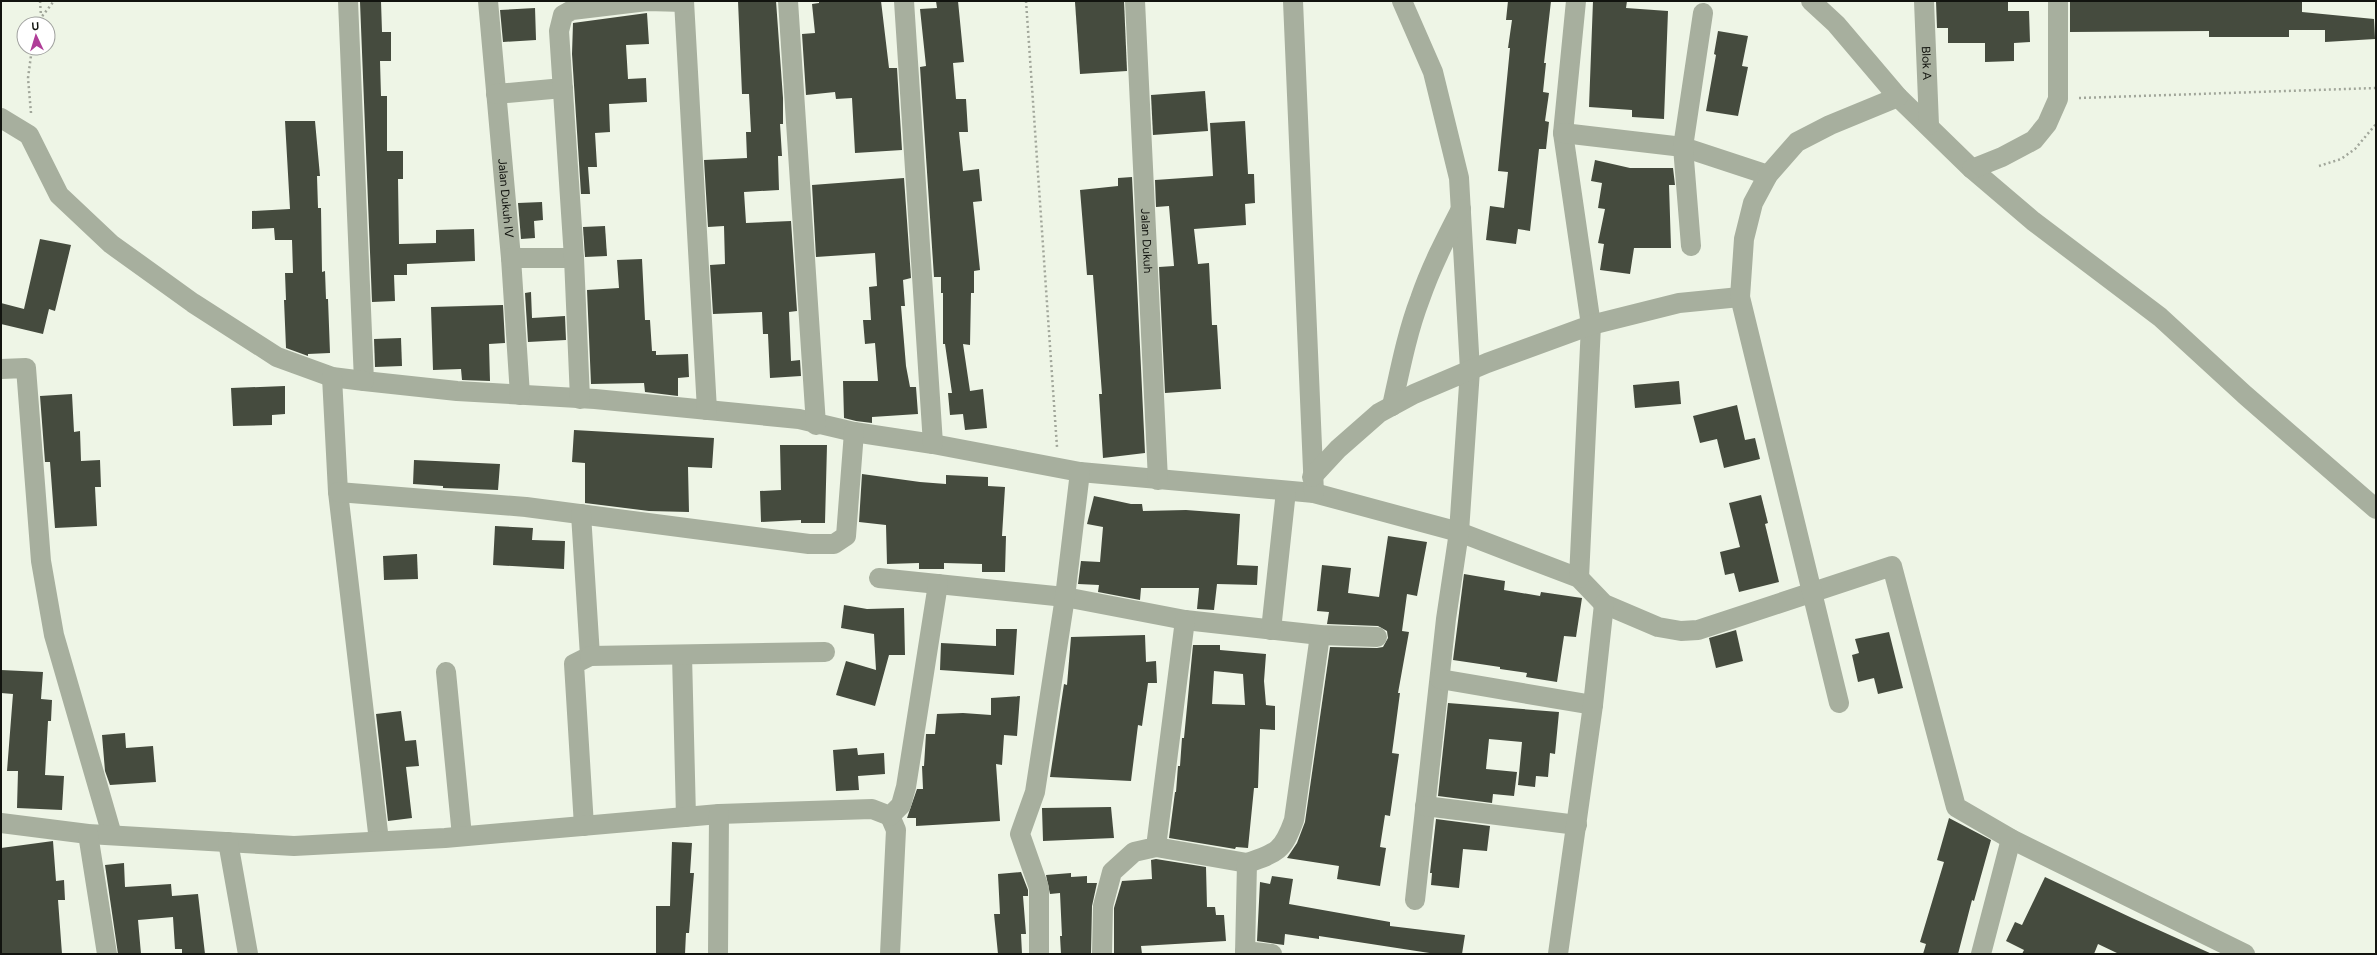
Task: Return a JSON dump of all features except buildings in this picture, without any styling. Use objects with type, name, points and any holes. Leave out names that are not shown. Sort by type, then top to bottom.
[{"type":"street","points":[[348,1],[364,381]]},
{"type":"street","name":"Jalan Dukuh IV","points":[[488,1],[511,258],[520,395]]},
{"type":"street","points":[[580,399],[574,258],[559,31],[563,15],[572,10],[647,1],[684,2],[707,410]]},
{"type":"street","points":[[788,1],[816,425]]},
{"type":"street","points":[[904,1],[933,444]]},
{"type":"street","name":"Jalan Dukuh","points":[[1135,1],[1158,480]]},
{"type":"street","points":[[1293,1],[1313,485]]},
{"type":"street","points":[[1402,1],[1433,72],[1459,178],[1470,370],[1459,532],[1440,679],[1415,900]]},
{"type":"street","points":[[1576,1],[1563,132],[1591,325],[1579,578]]},
{"type":"street","points":[[1811,1],[1836,24],[1898,97],[1929,125],[1972,169],[2033,221],[2160,317],[2245,395],[2376,509]]},
{"type":"street","name":"Blok A","points":[[1924,1],[1929,125]]},
{"type":"street","points":[[1972,169],[2002,157],[2034,140],[2048,124],[2058,99],[2058,1]]},
{"type":"street","points":[[1691,246],[1684,147],[1703,13]]},
{"type":"street","points":[[496,94],[563,88]]},
{"type":"street","points":[[1839,703],[1740,296],[1744,240],[1752,203],[1768,175],[1797,142],[1830,125],[1898,97]]},
{"type":"street","points":[[1,118],[29,135],[60,195],[111,244],[193,303],[277,357],[332,377],[457,391],[595,399],[798,419],[816,425],[933,444],[1080,472],[1286,491],[1313,485],[1459,532],[1579,578],[1604,604],[1658,627],[1681,631],[1698,630],[1812,591],[1892,566],[1956,807],[2011,839],[2245,954]]},
{"type":"street","points":[[1563,132],[1684,147],[1768,175]]},
{"type":"street","points":[[1392,406],[1405,347],[1420,299],[1439,251],[1461,209]]},
{"type":"street","points":[[511,258],[574,258]]},
{"type":"street","points":[[1313,485],[1338,449],[1379,413],[1414,394],[1470,370],[1591,325],[1679,303],[1740,296]]},
{"type":"street","points":[[1,369],[26,368],[41,561],[54,634],[112,835]]},
{"type":"street","points":[[332,377],[338,492],[380,841]]},
{"type":"street","points":[[338,492],[526,507],[809,544],[834,544],[846,536],[854,432]]},
{"type":"street","points":[[1039,954],[1038,888],[1020,834],[1035,792],[1065,597],[1080,472]]},
{"type":"street","points":[[1271,630],[1286,491]]},
{"type":"street","points":[[581,514],[590,656]]},
{"type":"street","points":[[879,578],[1065,597],[1185,620],[1320,635],[1377,637]]},
{"type":"street","points":[[890,816],[901,805],[910,766],[938,584]]},
{"type":"street","points":[[1558,954],[1593,705],[1604,604]]},
{"type":"street","points":[[1156,847],[1185,620]]},
{"type":"street","points":[[1102,954],[1103,906],[1112,872],[1134,852],[1156,847],[1247,863],[1275,851],[1286,842],[1294,820],[1320,635]]},
{"type":"street","points":[[584,826],[574,664],[590,656],[825,652]]},
{"type":"street","points":[[682,655],[686,817]]},
{"type":"street","points":[[446,672],[462,836]]},
{"type":"street","points":[[1440,679],[1593,705]]},
{"type":"street","points":[[1425,806],[1577,825]]},
{"type":"street","points":[[1,823],[88,834],[294,846],[462,836],[719,814],[872,809],[890,816],[896,830],[890,954]]},
{"type":"street","points":[[718,954],[719,814]]},
{"type":"street","points":[[88,834],[107,954]]},
{"type":"street","points":[[1981,954],[2011,839]]},
{"type":"street","points":[[228,842],[248,954]]},
{"type":"street","points":[[1247,863],[1245,953],[1272,954]]},
{"type":"path","points":[[40,1],[41,16]]},
{"type":"path","points":[[42,16],[54,1]]},
{"type":"path","points":[[1026,1],[1058,468]]},
{"type":"path","points":[[29,135],[31,118],[28,78],[31,56]]},
{"type":"path","points":[[2058,99],[2376,88]]},
{"type":"path","points":[[2319,166],[2341,159],[2355,149],[2376,124]]}]
